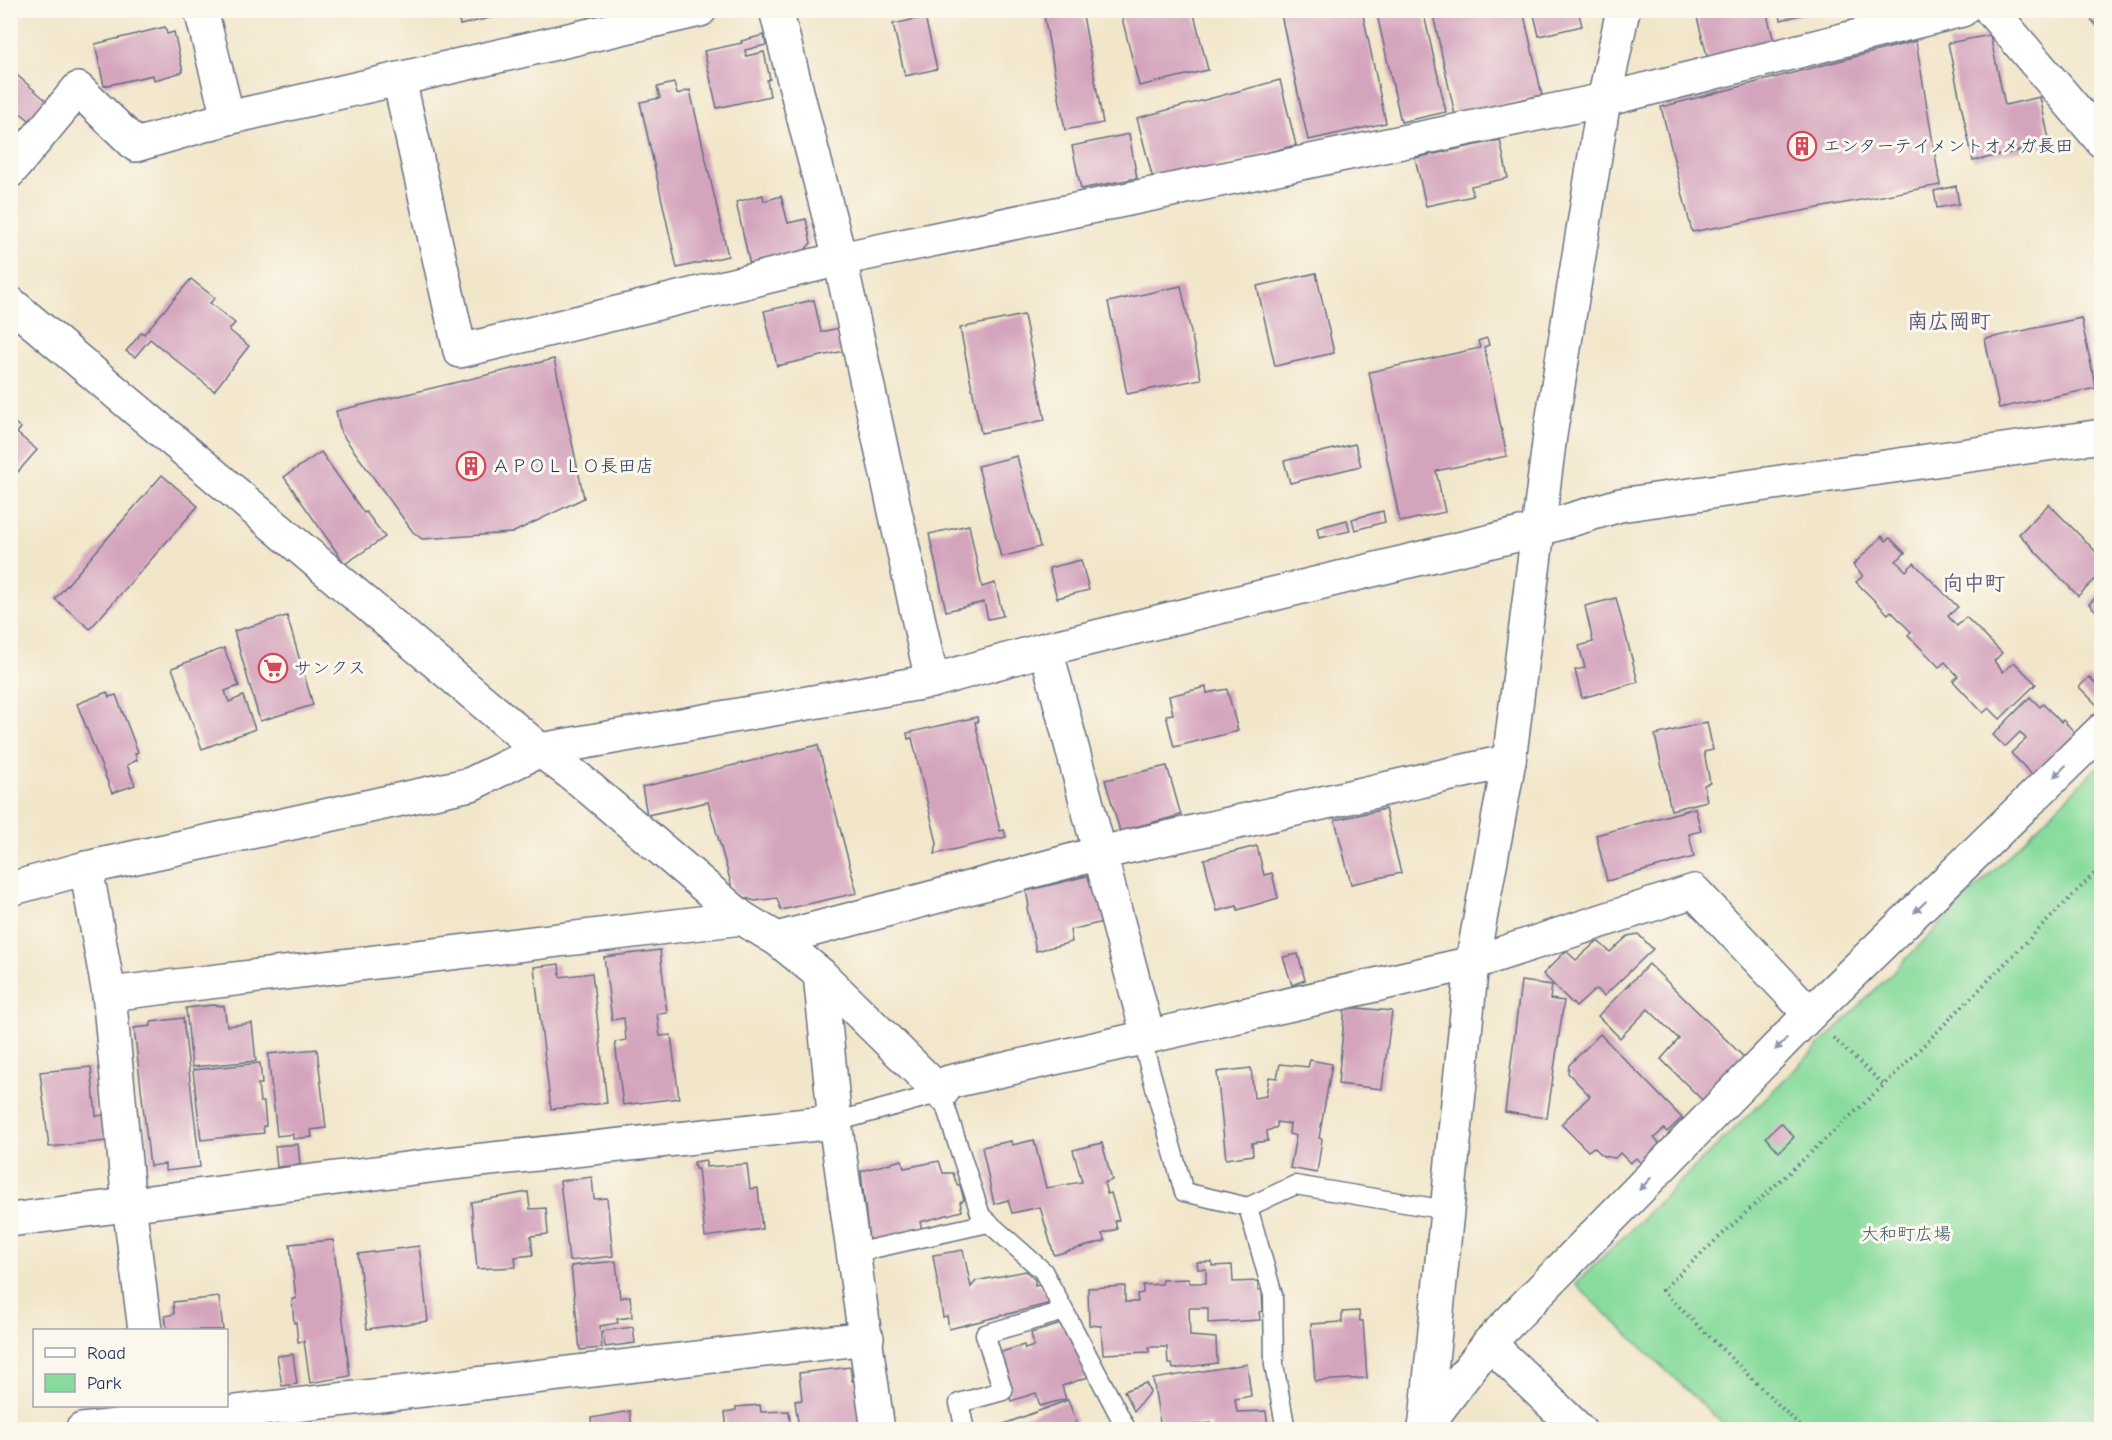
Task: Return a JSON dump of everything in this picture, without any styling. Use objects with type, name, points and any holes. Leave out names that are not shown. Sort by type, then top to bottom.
[{"type":"street","points":[[201,10],[228,118]]},
{"type":"street","points":[[10,171],[78,89],[136,145],[228,118],[700,10]]},
{"type":"street","points":[[776,10],[840,259],[932,681]]},
{"type":"street","points":[[1419,1429],[1447,1210],[1472,963],[1509,761],[1537,530],[1604,100],[1623,10]]},
{"type":"street","points":[[399,79],[460,351],[840,259],[1604,100],[1962,10]]},
{"type":"street","points":[[1991,10],[2101,140]]},
{"type":"street","points":[[10,303],[742,918],[777,939],[820,974],[941,1093],[949,1082],[1472,963],[1694,891],[1820,1025]]},
{"type":"street","points":[[10,889],[87,868],[471,784],[540,750],[932,681],[1046,649],[1537,530],[1620,505],[2102,436]]},
{"type":"street","points":[[1046,649],[1100,853],[1144,1036]]},
{"type":"street","points":[[1419,1429],[1489,1343],[1820,1025],[2102,730]]},
{"type":"street","points":[[777,939],[1100,853],[1509,761]]},
{"type":"street","points":[[87,868],[109,994],[129,1204],[145,1329]]},
{"type":"street","points":[[109,994],[742,918]]},
{"type":"street","points":[[820,974],[835,1122],[867,1338],[878,1430]]},
{"type":"street","points":[[10,1220],[445,1164],[835,1122]]},
{"type":"street","points":[[82,1430],[156,1418],[867,1338]]},
{"type":"street","points":[[1489,1343],[1579,1430]]},
{"type":"lane","points":[[1144,1036],[1184,1192],[1248,1208],[1295,1185],[1447,1210]]},
{"type":"lane","points":[[835,1122],[941,1093],[981,1216],[1043,1271],[1127,1430]]},
{"type":"lane","points":[[1248,1208],[1273,1295],[1274,1365],[1286,1430]]},
{"type":"lane","points":[[854,1253],[988,1223]]},
{"type":"lane","points":[[965,1430],[959,1403],[1003,1391],[985,1334],[1064,1311]]},
{"type":"path","points":[[1804,1430],[1662,1290],[1884,1085],[2102,866]]},
{"type":"path","points":[[1820,1025],[1884,1085]]},
{"type":"green space","name":"大和町広場","points":[[2101,763],[2101,1429],[1728,1429],[1575,1284],[1830,1035]]},
{"type":"building","points":[[457,10],[519,10],[519,11],[460,25]]},
{"type":"building","points":[[1043,10],[1082,10],[1103,123],[1065,130]]},
{"type":"building","points":[[1120,10],[1193,10],[1208,70],[1139,86]]},
{"type":"building","points":[[1280,10],[1362,10],[1386,123],[1308,140]]},
{"type":"building","points":[[1376,10],[1423,10],[1446,112],[1401,122]]},
{"type":"building","points":[[1432,10],[1523,10],[1542,95],[1455,115]]},
{"type":"building","points":[[1533,10],[1578,10],[1582,26],[1539,36]]},
{"type":"building","points":[[1695,10],[1766,10],[1774,42],[1708,59]]},
{"type":"building","points":[[1779,10],[1815,10],[1815,11],[1781,20]]},
{"type":"building","points":[[2083,10],[2102,10],[2100,30]]},
{"type":"building","points":[[925,17],[937,69],[905,76],[893,24]]},
{"type":"building","points":[[165,27],[167,34],[174,32],[183,72],[154,80],[153,75],[104,86],[95,44]]},
{"type":"building","points":[[764,35],[766,45],[745,50],[746,56],[764,52],[770,79],[767,80],[770,96],[717,108],[704,51],[742,43],[741,41]]},
{"type":"building","points":[[1990,35],[2005,105],[2040,97],[2050,144],[1973,161],[1948,43]]},
{"type":"building","name":"エンターテイメントオメガ長田","points":[[1916,41],[1940,185],[1692,232],[1661,107]]},
{"type":"building","points":[[10,69],[49,103],[33,123],[10,105]]},
{"type":"building","points":[[1280,80],[1296,145],[1154,183],[1137,118]]},
{"type":"building","points":[[674,83],[677,94],[690,90],[728,256],[677,268],[640,102],[660,98],[657,87]]},
{"type":"building","points":[[1129,134],[1137,178],[1081,189],[1072,146]]},
{"type":"building","points":[[1500,140],[1508,178],[1471,186],[1473,196],[1426,206],[1415,158]]},
{"type":"building","points":[[1956,186],[1959,204],[1937,208],[1934,191]]},
{"type":"building","points":[[763,195],[764,201],[781,196],[788,223],[806,219],[811,243],[803,252],[750,265],[736,202]]},
{"type":"building","points":[[1316,273],[1334,353],[1275,366],[1257,286]]},
{"type":"building","points":[[191,279],[215,298],[210,303],[235,323],[229,330],[249,346],[214,391],[150,339],[135,357],[126,351],[142,332],[144,334]]},
{"type":"building","points":[[1181,286],[1201,379],[1127,394],[1108,302]]},
{"type":"building","points":[[814,300],[821,332],[839,328],[844,351],[777,366],[764,311]]},
{"type":"building","points":[[1024,315],[1045,420],[981,433],[960,328]]},
{"type":"building","points":[[2081,318],[2096,388],[1999,408],[1985,339]]},
{"type":"building","points":[[2102,336],[2102,360],[2101,360],[2095,341]]},
{"type":"building","points":[[1487,338],[1489,345],[1484,347],[1507,456],[1436,471],[1445,512],[1400,522],[1369,372],[1480,348],[1478,341]]},
{"type":"building","name":"ＡＰＯＬＬＯ長田店","points":[[554,359],[584,498],[512,533],[422,539],[413,532],[341,433],[336,411]]},
{"type":"building","points":[[10,419],[21,428],[17,433],[37,450],[10,481]]},
{"type":"building","points":[[1355,444],[1361,466],[1290,483],[1284,461]]},
{"type":"building","points":[[321,452],[364,513],[366,512],[385,537],[345,564],[284,477]]},
{"type":"building","points":[[1017,456],[1040,547],[1001,557],[978,466]]},
{"type":"building","points":[[162,475],[198,506],[90,629],[55,599]]},
{"type":"building","points":[[2049,504],[2102,558],[2102,573],[2078,596],[2019,534]]},
{"type":"building","points":[[1383,511],[1385,522],[1355,530],[1352,519]]},
{"type":"building","points":[[1347,520],[1350,531],[1319,538],[1317,528]]},
{"type":"building","points":[[969,525],[982,587],[995,583],[1003,616],[988,619],[984,602],[946,611],[929,534]]},
{"type":"building","points":[[1882,536],[1886,541],[1890,538],[1905,553],[1896,561],[1906,571],[1914,563],[1958,607],[1948,616],[1957,626],[1966,617],[2002,653],[1994,661],[2003,672],[2014,662],[2036,684],[2000,719],[1989,708],[1983,713],[1953,681],[1958,676],[1945,662],[1939,667],[1908,635],[1911,632],[1891,611],[1888,614],[1856,582],[1863,576],[1853,565]]},
{"type":"building","points":[[1081,560],[1089,590],[1057,598],[1049,568]]},
{"type":"building","points":[[2102,591],[2102,617],[2089,604]]},
{"type":"building","points":[[1616,598],[1638,682],[1582,698],[1575,670],[1585,668],[1579,646],[1593,642],[1585,606]]},
{"type":"building","name":"サンクス","points":[[287,616],[313,705],[260,721],[234,631]]},
{"type":"building","points":[[224,648],[239,686],[225,691],[229,702],[243,696],[255,729],[202,749],[172,668]]},
{"type":"building","points":[[2089,677],[2102,690],[2102,710],[2079,687]]},
{"type":"building","points":[[1206,687],[1207,693],[1227,689],[1238,731],[1174,747],[1166,715],[1173,714],[1169,696]]},
{"type":"building","points":[[107,692],[109,697],[116,695],[138,752],[135,754],[137,760],[127,765],[135,785],[112,793],[77,704]]},
{"type":"building","points":[[2030,697],[2040,707],[2043,704],[2061,722],[2063,720],[2082,740],[2040,783],[2011,753],[2026,739],[2020,732],[2005,747],[1993,735]]},
{"type":"building","points":[[977,717],[978,722],[975,722],[1000,831],[1004,830],[1006,837],[935,854],[937,843],[912,738],[908,739],[907,733]]},
{"type":"building","points":[[1707,722],[1713,750],[1704,752],[1710,783],[1704,785],[1707,801],[1671,810],[1655,735]]},
{"type":"building","points":[[818,745],[857,893],[781,910],[777,898],[755,901],[734,894],[708,802],[647,815],[642,787]]},
{"type":"building","points":[[1167,766],[1181,815],[1120,831],[1105,780]]},
{"type":"building","points":[[1695,808],[1701,831],[1689,834],[1694,857],[1607,881],[1596,835]]},
{"type":"building","points":[[1385,809],[1401,873],[1351,884],[1335,820]]},
{"type":"building","points":[[1257,846],[1264,875],[1272,873],[1278,898],[1238,910],[1237,906],[1217,911],[1204,859]]},
{"type":"building","points":[[1095,874],[1107,921],[1070,930],[1072,942],[1036,951],[1027,908],[1029,906],[1026,891]]},
{"type":"building","points":[[1638,934],[1653,949],[1604,996],[1596,989],[1576,1007],[1543,974],[1566,951],[1576,960],[1599,942],[1610,952],[1628,936]]},
{"type":"building","points":[[660,950],[667,1013],[657,1014],[660,1036],[671,1035],[679,1098],[623,1105],[615,1042],[626,1040],[624,1018],[612,1020],[604,957]]},
{"type":"building","points":[[1298,954],[1305,980],[1292,985],[1283,957]]},
{"type":"building","points":[[559,964],[560,977],[592,973],[607,1103],[551,1109],[534,967]]},
{"type":"building","points":[[1649,964],[1755,1068],[1712,1110],[1661,1059],[1679,1039],[1648,1009],[1620,1038],[1598,1016]]},
{"type":"building","points":[[1521,981],[1552,985],[1550,999],[1564,1001],[1547,1118],[1505,1112]]},
{"type":"building","points":[[224,1006],[227,1026],[252,1023],[256,1061],[192,1067],[186,1008]]},
{"type":"building","points":[[1345,1007],[1392,1011],[1382,1089],[1338,1084]]},
{"type":"building","points":[[183,1018],[200,1167],[165,1171],[165,1164],[150,1166],[134,1028],[151,1026],[151,1022]]},
{"type":"building","points":[[1600,1034],[1682,1118],[1667,1132],[1664,1129],[1654,1138],[1666,1150],[1646,1169],[1636,1158],[1630,1163],[1620,1153],[1615,1158],[1603,1156],[1594,1147],[1588,1151],[1561,1124],[1590,1096],[1568,1073],[1569,1065]]},
{"type":"building","points":[[317,1049],[326,1128],[311,1130],[312,1137],[293,1139],[293,1134],[277,1136],[268,1054]]},
{"type":"building","points":[[1310,1060],[1332,1064],[1319,1138],[1322,1139],[1317,1173],[1290,1168],[1296,1136],[1289,1134],[1290,1124],[1277,1122],[1277,1127],[1267,1131],[1268,1141],[1252,1143],[1253,1155],[1226,1159],[1217,1072],[1251,1068],[1254,1098],[1266,1096],[1269,1077],[1277,1078],[1280,1064],[1308,1067]]},
{"type":"building","points":[[260,1063],[262,1084],[258,1084],[260,1102],[264,1102],[266,1126],[263,1126],[264,1133],[201,1140],[193,1070]]},
{"type":"building","points":[[91,1067],[96,1116],[104,1115],[107,1141],[49,1147],[40,1072]]},
{"type":"building","points":[[1781,1123],[1794,1137],[1779,1152],[1766,1137]]},
{"type":"building","points":[[1034,1140],[1046,1188],[1082,1182],[1073,1150],[1102,1143],[1112,1180],[1104,1183],[1107,1194],[1111,1193],[1119,1220],[1115,1221],[1117,1229],[1102,1234],[1105,1241],[1054,1255],[1040,1207],[1012,1213],[1008,1200],[994,1204],[982,1147],[1011,1141],[1012,1145]]},
{"type":"building","points":[[298,1144],[300,1165],[277,1167],[275,1146]]},
{"type":"building","points":[[706,1160],[706,1167],[747,1164],[750,1189],[758,1188],[762,1229],[705,1237],[698,1169],[695,1169],[694,1162]]},
{"type":"building","points":[[902,1160],[904,1168],[939,1161],[943,1173],[953,1173],[957,1185],[960,1185],[964,1200],[960,1202],[962,1211],[920,1222],[922,1230],[869,1242],[861,1171]]},
{"type":"building","points":[[592,1177],[594,1199],[607,1198],[613,1256],[569,1261],[560,1181]]},
{"type":"building","points":[[528,1192],[530,1209],[546,1208],[548,1234],[531,1236],[533,1255],[515,1257],[516,1267],[477,1269],[471,1202]]},
{"type":"building","points":[[333,1240],[350,1376],[310,1383],[304,1341],[298,1342],[296,1322],[294,1323],[292,1299],[296,1299],[290,1244]]},
{"type":"building","points":[[419,1246],[428,1321],[367,1329],[358,1254]]},
{"type":"building","points":[[963,1250],[971,1287],[976,1281],[1026,1271],[1035,1280],[1035,1286],[1039,1285],[1055,1302],[949,1329],[947,1316],[943,1317],[933,1255]]},
{"type":"building","points":[[616,1261],[620,1298],[630,1296],[632,1317],[617,1319],[618,1323],[600,1326],[602,1348],[580,1350],[571,1266]]},
{"type":"building","points":[[1197,1262],[1212,1262],[1212,1266],[1232,1265],[1233,1282],[1258,1281],[1258,1290],[1262,1290],[1263,1311],[1259,1312],[1260,1320],[1208,1323],[1208,1308],[1189,1308],[1190,1336],[1216,1338],[1217,1363],[1173,1369],[1172,1364],[1168,1364],[1167,1347],[1149,1347],[1149,1352],[1103,1354],[1101,1326],[1089,1325],[1088,1288],[1125,1286],[1125,1302],[1138,1302],[1137,1294],[1143,1293],[1143,1285],[1162,1284],[1162,1280],[1189,1279],[1189,1283],[1206,1283],[1206,1269],[1198,1269]]},
{"type":"building","points":[[219,1297],[223,1329],[167,1329],[165,1316],[174,1314],[173,1302]]},
{"type":"building","points":[[1359,1311],[1360,1321],[1363,1321],[1367,1378],[1315,1381],[1311,1324],[1342,1322],[1342,1312]]},
{"type":"building","points":[[1068,1322],[1088,1377],[1062,1386],[1066,1399],[1040,1406],[1036,1393],[1011,1401],[998,1353],[1024,1345],[1025,1349],[1034,1346],[1031,1333]]},
{"type":"building","points":[[633,1327],[635,1343],[605,1347],[603,1331]]},
{"type":"building","points":[[293,1354],[297,1384],[282,1386],[277,1356]]},
{"type":"building","points":[[1247,1364],[1251,1396],[1235,1399],[1237,1412],[1266,1411],[1268,1430],[1212,1430],[1211,1423],[1161,1429],[1153,1379]]},
{"type":"building","points":[[850,1367],[852,1381],[857,1381],[862,1430],[833,1430],[833,1427],[799,1429],[795,1401],[802,1400],[799,1373]]},
{"type":"building","points":[[1146,1383],[1150,1392],[1134,1411],[1124,1391]]},
{"type":"building","points":[[1068,1400],[1077,1423],[1058,1430],[988,1430]]},
{"type":"building","points":[[760,1405],[761,1412],[789,1411],[791,1430],[727,1430],[725,1412],[736,1410],[736,1407]]},
{"type":"building","points":[[630,1411],[632,1430],[592,1430],[591,1418]]},
{"type":"place","name":"エンターテイメントオメガ長田","points":[[1802,146]]},
{"type":"place","name":"ＡＰＯＬＬＯ長田店","points":[[471,466]]},
{"type":"place","name":"サンクス","points":[[273,668]]},
{"type":"district","name":"南広岡町","points":[[1949,321]]},
{"type":"district","name":"向中町","points":[[1974,583]]}]
